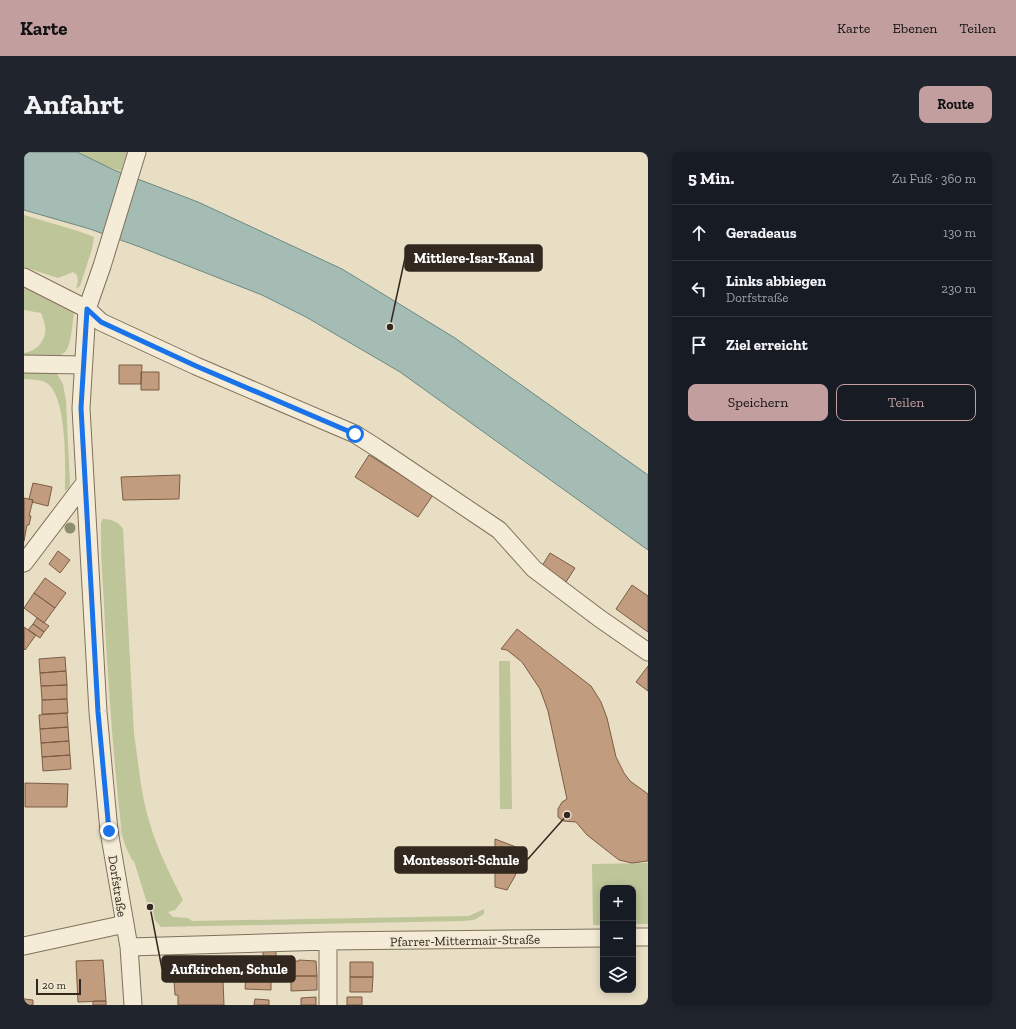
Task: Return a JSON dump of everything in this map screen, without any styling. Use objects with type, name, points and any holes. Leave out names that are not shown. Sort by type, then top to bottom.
[{"type":"street","name":"Dorfstraße","points":[[133,1005],[129,947],[109,831],[99,720],[84,484],[81,408],[87,309],[102,266],[136,153]]},
{"type":"street","points":[[24,277],[87,309],[101,322],[196,366],[355,434],[499,530],[534,569],[599,618],[648,652]]},
{"type":"street","points":[[24,364],[83,365]]},
{"type":"street","points":[[24,563],[84,484]]},
{"type":"street","points":[[24,946],[124,924]]},
{"type":"street","points":[[636,937],[648,937]]},
{"type":"street","name":"Pfarrer-Mittermair-Straße","points":[[129,947],[328,941],[600,938]]},
{"type":"street","points":[[328,941],[328,1005]]},
{"type":"green space","points":[[77,152],[127,152],[121,171],[105,166]]},
{"type":"green space","points":[[24,215],[94,237],[92,249],[80,286],[76,289],[78,281],[77,275],[73,272],[58,278],[24,267]]},
{"type":"green space","points":[[24,284],[73,310],[72,328],[68,347],[64,353],[59,356],[24,358],[24,353],[36,348],[43,340],[45,328],[41,313],[24,310]]},
{"type":"green space","points":[[24,372],[56,372],[63,384],[66,401],[70,484],[69,488],[65,491],[64,432],[58,400],[52,389],[45,382],[24,379]]},
{"type":"green space","points":[[103,519],[114,521],[123,529],[134,734],[142,791],[149,822],[157,845],[183,900],[175,910],[168,912],[173,917],[188,918],[192,921],[469,916],[484,909],[484,914],[474,920],[463,921],[161,927],[155,920],[151,902],[147,903],[134,861],[132,860],[125,845],[122,835],[110,704],[101,548],[101,522]]},
{"type":"green space","points":[[499,661],[510,661],[512,809],[500,809]]},
{"type":"green space","points":[[648,863],[648,924],[636,924],[636,885],[600,885],[600,925],[593,925],[592,864]]},
{"type":"water","points":[[24,152],[77,152],[114,170],[198,202],[342,269],[455,338],[648,475],[648,550],[400,372],[306,317],[262,295],[140,247],[90,229],[24,210]]},
{"type":"building","points":[[119,365],[142,365],[141,384],[119,384]]},
{"type":"building","points":[[141,372],[159,372],[159,390],[141,390]]},
{"type":"building","points":[[369,455],[433,495],[418,517],[355,477]]},
{"type":"building","points":[[180,475],[179,499],[123,500],[121,477]]},
{"type":"building","points":[[33,483],[52,487],[48,506],[32,502],[33,500],[29,499]]},
{"type":"building","points":[[24,498],[33,500],[29,516],[31,516],[29,525],[27,525],[24,541]]},
{"type":"building","points":[[58,551],[70,560],[60,573],[49,564]]},
{"type":"building","points":[[550,553],[575,568],[566,582],[542,566]]},
{"type":"building","points":[[45,578],[66,593],[55,608],[34,593]]},
{"type":"building","points":[[632,585],[648,596],[648,632],[616,609]]},
{"type":"building","points":[[34,593],[55,608],[44,623],[24,608]]},
{"type":"building","points":[[37,618],[49,626],[44,632],[33,624]]},
{"type":"building","points":[[33,624],[44,632],[40,638],[28,630]]},
{"type":"building","points":[[24,627],[36,635],[25,650],[24,649]]},
{"type":"building","points":[[517,629],[591,686],[601,702],[607,718],[616,757],[624,773],[630,781],[648,794],[648,861],[632,863],[619,860],[587,835],[576,822],[563,821],[558,817],[558,809],[562,802],[567,799],[548,711],[540,689],[522,662],[507,650],[501,649]]},
{"type":"building","points":[[65,657],[66,671],[40,673],[39,659]]},
{"type":"building","points":[[648,666],[648,691],[636,682]]},
{"type":"building","points":[[66,671],[67,685],[41,686],[40,673]]},
{"type":"building","points":[[67,685],[67,699],[42,700],[41,686]]},
{"type":"building","points":[[67,699],[68,713],[42,714],[42,700]]},
{"type":"building","points":[[67,713],[68,727],[40,729],[39,715]]},
{"type":"building","points":[[68,727],[69,741],[41,743],[40,729]]},
{"type":"building","points":[[69,741],[70,755],[42,757],[41,743]]},
{"type":"building","points":[[70,755],[71,769],[43,771],[42,757]]},
{"type":"building","points":[[25,783],[68,784],[67,807],[25,807]]},
{"type":"building","points":[[495,839],[524,850],[515,876],[507,890],[495,887]]},
{"type":"building","points":[[263,951],[276,951],[276,961],[263,961]]},
{"type":"building","points":[[103,960],[106,1001],[78,1002],[76,961]]},
{"type":"building","points":[[291,961],[316,961],[317,976],[291,976]]},
{"type":"building","points":[[350,962],[373,962],[373,977],[350,977]]},
{"type":"building","points":[[193,971],[203,971],[203,981],[223,981],[224,1005],[178,1005],[178,995],[175,995],[174,981],[193,980]]},
{"type":"building","points":[[246,975],[271,975],[271,990],[245,989]]},
{"type":"building","points":[[291,976],[317,976],[317,990],[291,991]]},
{"type":"building","points":[[350,977],[373,977],[372,992],[350,992]]},
{"type":"building","points":[[316,997],[316,1005],[301,1005],[301,998]]},
{"type":"building","points":[[347,997],[362,997],[362,1005],[347,1005]]},
{"type":"building","points":[[24,999],[33,1000],[33,1005],[24,1005]]},
{"type":"building","points":[[255,999],[269,1000],[269,1005],[254,1005]]},
{"type":"building","points":[[93,1001],[106,1001],[106,1005],[93,1005]]},
{"type":"place","name":"Mittlere-Isar-Kanal","points":[[390,327]]},
{"type":"place","name":"Montessori-Schule","points":[[567,815]]},
{"type":"place","name":"Aufkirchen, Schule","points":[[150,907]]},
{"type":"route","points":[[109,831],[98,712],[84,484],[81,408],[87,309],[101,322],[196,366],[355,434]]}]
